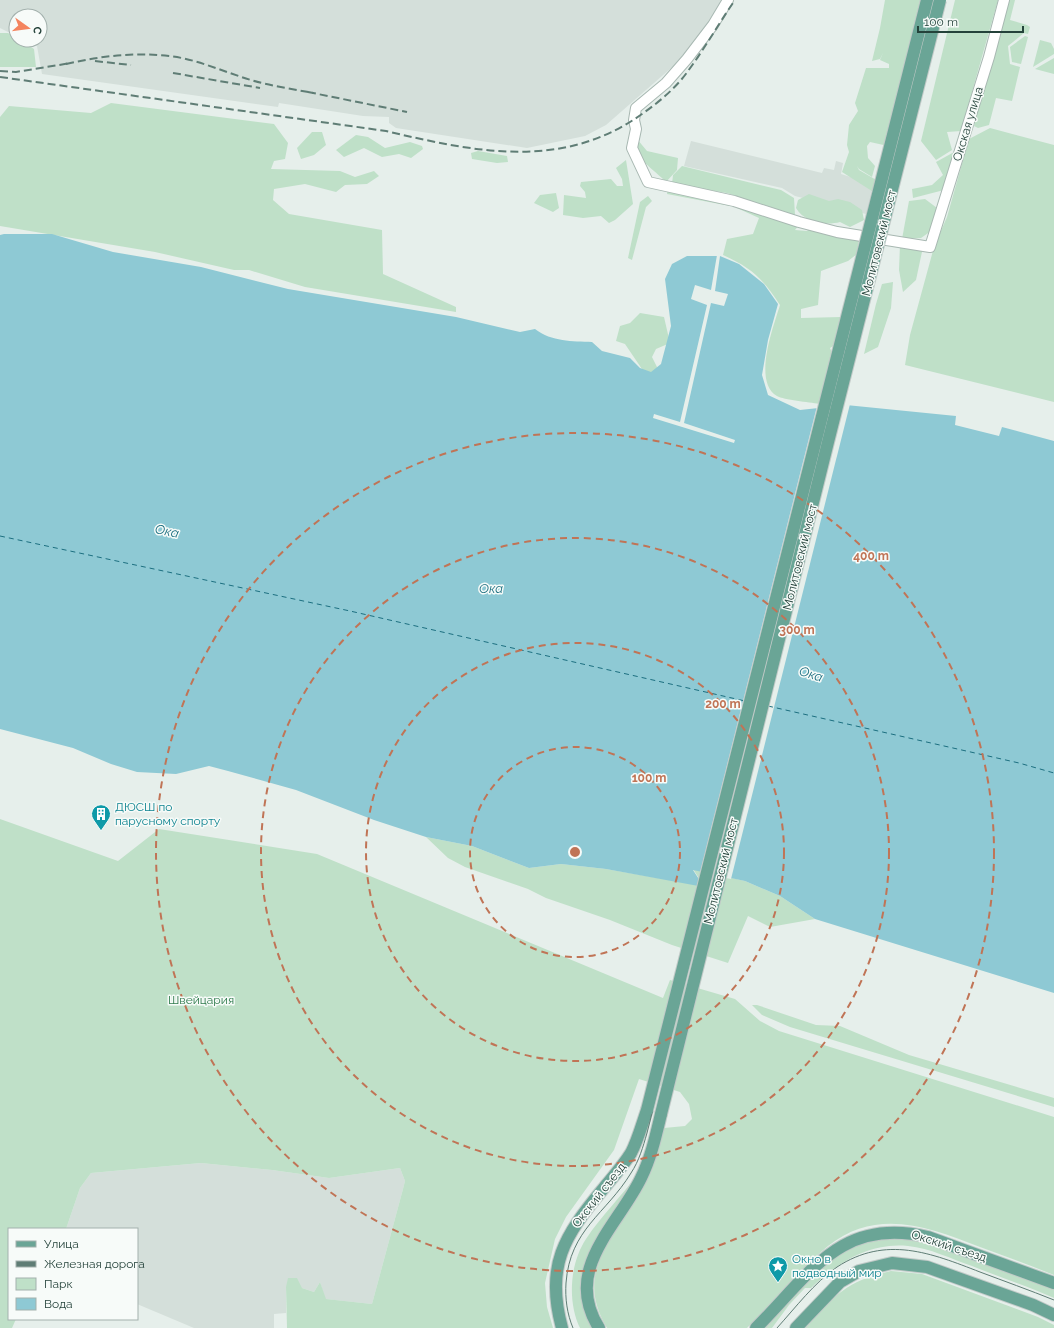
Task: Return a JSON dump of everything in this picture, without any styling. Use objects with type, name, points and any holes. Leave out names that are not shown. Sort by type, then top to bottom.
[{"type":"main road","name":"Молитовский мост","points":[[647,1110],[927,0]]},
{"type":"main road","name":"Молитовский мост","points":[[661,1114],[826,450],[940,0]]},
{"type":"main road","name":"Окский съезд","points":[[562,1328],[557,1308],[555,1285],[563,1247],[583,1214],[631,1153],[647,1110]]},
{"type":"main road","name":"Окский съезд","points":[[599,1328],[589,1300],[587,1279],[594,1252],[632,1195],[642,1177],[650,1156],[661,1114]]},
{"type":"main road","name":"Окский съезд","points":[[756,1328],[807,1274],[830,1253],[844,1244],[876,1233],[909,1232],[928,1237],[1054,1283]]},
{"type":"main road","points":[[796,1328],[840,1282],[859,1271],[892,1263],[927,1267],[1033,1305],[1054,1315]]},
{"type":"street","name":"Окская улица","points":[[728,0],[713,25],[687,59],[666,83],[636,108],[634,120],[636,129],[632,148],[648,182],[734,201],[799,222],[837,232],[930,247],[989,57],[1004,0]]},
{"type":"shaded area","points":[[0,0],[723,0],[696,41],[678,62],[606,125],[585,136],[527,148],[396,128],[389,123],[389,117],[363,116],[279,103],[278,107],[42,74],[37,48],[48,48],[48,8],[8,8],[8,32],[0,28]]},
{"type":"shaded area","points":[[691,141],[822,173],[824,168],[834,170],[836,161],[843,163],[841,174],[873,184],[866,214],[795,196],[782,188],[684,166]]},
{"type":"shaded area","points":[[201,1163],[272,1170],[329,1178],[400,1168],[405,1181],[372,1304],[325,1299],[320,1282],[314,1292],[302,1288],[286,1287],[286,1313],[274,1314],[274,1328],[194,1328],[138,1304],[138,1228],[66,1228],[80,1188],[91,1173]]},
{"type":"green space","points":[[885,0],[924,0],[888,146],[870,142],[867,146],[868,158],[875,166],[872,177],[859,169],[857,166],[859,170],[878,181],[875,193],[842,172],[849,152],[847,145],[849,125],[858,111],[855,103],[866,68],[889,68],[889,64],[880,60],[883,53],[880,59],[872,61]]},
{"type":"green space","points":[[955,0],[998,0],[961,131],[947,132],[952,150],[936,160],[921,141]]},
{"type":"green space","points":[[1005,0],[1015,0],[1010,20],[1030,27],[1028,34],[1024,33],[1008,46],[1010,64],[1020,67],[1012,101],[996,98],[989,125],[978,128],[974,126]]},
{"type":"green space","points":[[0,33],[8,33],[8,48],[34,49],[36,67],[0,67]]},
{"type":"green space","points":[[1025,36],[1028,37],[1021,64],[1012,62],[1010,47]]},
{"type":"green space","points":[[1040,40],[1051,43],[1054,49],[1054,54],[1033,67]]},
{"type":"green space","points":[[1054,58],[1054,74],[1035,69]]},
{"type":"green space","points":[[111,103],[274,124],[288,143],[285,159],[274,161],[271,169],[340,171],[355,177],[374,171],[379,176],[367,184],[345,185],[336,192],[305,184],[274,189],[273,200],[289,214],[382,230],[383,274],[456,307],[456,312],[305,287],[249,270],[234,270],[155,252],[0,226],[0,117],[9,106],[91,113]]},
{"type":"green space","points":[[990,128],[1054,145],[1054,402],[905,365],[910,335],[934,247],[947,217],[969,139]]},
{"type":"green space","points":[[312,132],[322,132],[326,145],[314,155],[301,159],[297,148]]},
{"type":"green space","points":[[356,135],[368,137],[385,148],[410,142],[422,146],[423,149],[411,158],[399,154],[382,157],[364,148],[344,157],[336,150]]},
{"type":"green space","points":[[637,139],[647,151],[678,158],[677,170],[666,182],[641,158],[638,152]]},
{"type":"green space","points":[[478,151],[507,156],[508,162],[497,163],[472,159],[471,153]]},
{"type":"green space","points":[[956,151],[944,190],[913,198],[912,189],[932,185],[943,175],[936,162]]},
{"type":"green space","points":[[626,160],[633,204],[615,220],[609,223],[601,216],[583,218],[563,215],[564,195],[586,198],[585,192],[580,186],[581,182],[611,179],[617,186],[623,186],[622,179],[616,168]]},
{"type":"green space","points":[[682,166],[781,190],[794,198],[795,215],[727,193],[672,184],[673,175]]},
{"type":"green space","points":[[668,188],[731,202],[730,206],[667,194]]},
{"type":"green space","points":[[556,193],[559,208],[553,212],[534,203],[540,195]]},
{"type":"green space","points":[[809,194],[829,201],[838,199],[850,202],[862,210],[864,220],[850,227],[840,222],[822,223],[809,220],[796,208],[798,200]]},
{"type":"green space","points":[[648,196],[652,201],[646,207],[632,260],[628,258],[640,202]]},
{"type":"green space","points":[[925,199],[937,208],[931,231],[921,238],[902,239],[909,201]]},
{"type":"green space","points":[[737,208],[752,208],[799,225],[795,230],[807,231],[811,228],[859,240],[857,254],[848,261],[821,271],[818,305],[801,309],[801,318],[841,317],[838,343],[830,348],[833,355],[819,404],[780,397],[770,389],[766,379],[765,366],[770,339],[780,305],[768,288],[756,275],[742,265],[723,255],[727,239],[753,234],[759,218]]},
{"type":"green space","points":[[900,245],[923,247],[916,280],[903,292],[899,270]]},
{"type":"green space","points":[[893,282],[891,308],[878,347],[864,354],[882,284]]},
{"type":"green space","points":[[640,313],[664,317],[670,343],[656,349],[652,357],[659,371],[646,375],[625,344],[616,341],[620,326],[630,323]]},
{"type":"green space","name":"Швейцария","points":[[0,819],[118,861],[159,829],[317,854],[663,998],[670,980],[735,999],[760,1021],[779,1031],[1054,1117],[1054,1275],[942,1233],[903,1224],[884,1224],[865,1227],[847,1234],[828,1246],[796,1275],[747,1328],[607,1328],[597,1307],[594,1288],[596,1271],[602,1254],[647,1181],[664,1128],[685,1126],[692,1119],[689,1104],[680,1092],[639,1079],[614,1150],[566,1217],[555,1239],[545,1283],[547,1307],[553,1328],[287,1328],[286,1287],[288,1278],[297,1278],[302,1288],[314,1292],[320,1282],[326,1299],[372,1304],[405,1181],[400,1168],[329,1178],[272,1170],[201,1163],[91,1173],[80,1188],[66,1228],[8,1228],[8,1320],[16,1320],[12,1328],[0,1328]]},
{"type":"green space","points":[[426,837],[472,846],[529,868],[561,864],[606,869],[704,886],[693,869],[745,881],[780,896],[815,919],[770,927],[748,916],[728,963],[672,945],[610,920],[546,898],[528,889],[465,867],[448,858]]},
{"type":"green space","points":[[752,1005],[757,1005],[816,1025],[840,1026],[909,1055],[1054,1098],[1054,1107],[790,1027],[762,1015]]},
{"type":"green space","points":[[637,1175],[592,1247],[584,1266],[581,1285],[583,1306],[593,1328],[580,1328],[573,1306],[572,1294],[572,1282],[576,1259],[586,1239]]},
{"type":"green space","points":[[882,1238],[917,1240],[937,1246],[1054,1289],[1054,1298],[932,1251],[908,1246],[880,1247],[855,1256],[832,1270],[811,1288],[805,1288],[789,1305],[772,1328],[763,1328],[832,1258],[850,1247]]},
{"type":"green space","points":[[891,1271],[922,1274],[1038,1317],[1054,1325],[1054,1328],[805,1328],[842,1291],[863,1279]]},
{"type":"water","name":"Ока","points":[[52,234],[113,252],[201,267],[288,289],[456,317],[520,332],[535,329],[555,339],[592,342],[602,351],[630,358],[640,368],[651,372],[661,364],[671,326],[665,279],[672,264],[687,256],[720,256],[739,264],[764,284],[778,304],[768,340],[762,375],[768,395],[800,410],[846,405],[956,416],[955,425],[999,436],[1002,427],[1054,441],[1054,993],[815,919],[780,896],[745,881],[693,870],[704,887],[606,869],[561,864],[529,868],[472,846],[426,837],[374,820],[296,790],[209,766],[176,774],[137,772],[111,764],[73,748],[0,729],[0,235]]},
{"type":"pier","points":[[717,255],[720,256],[715,291],[728,294],[724,306],[711,303],[684,423],[735,440],[734,443],[653,418],[654,414],[680,422],[707,305],[691,299],[695,285],[711,290]]},
{"type":"pier","points":[[850,404],[731,879],[700,873],[817,406]]},
{"type":"ferry route","points":[[0,536],[350,611],[745,701]]},
{"type":"ferry route","points":[[768,706],[1019,763],[1054,773]]},
{"type":"tram line","points":[[573,1328],[566,1300],[566,1283],[569,1264],[574,1249],[582,1235],[611,1200],[634,1168],[639,1159],[647,1133],[932,0]]},
{"type":"tram line","points":[[777,1328],[813,1288],[837,1267],[855,1257],[873,1252],[891,1250],[908,1250],[944,1259],[1054,1300]]},
{"type":"railway","points":[[0,77],[386,131],[419,139],[485,150],[517,152],[549,150],[581,144],[612,132],[655,105],[673,89],[683,77],[735,0]]},
{"type":"railway","points":[[66,64],[92,59],[130,55],[143,54],[169,56],[200,63],[241,77],[274,86],[313,93]]},
{"type":"railway","points":[[95,61],[131,65]]},
{"type":"railway","points":[[0,71],[16,72],[71,63]]},
{"type":"railway","points":[[173,73],[260,88]]},
{"type":"railway","points":[[308,92],[407,112]]},
{"type":"place","name":"ДЮСШ по парусному спорту","points":[[101,831]]},
{"type":"place","name":"Окно в подводный мир","points":[[778,1283]]}]
